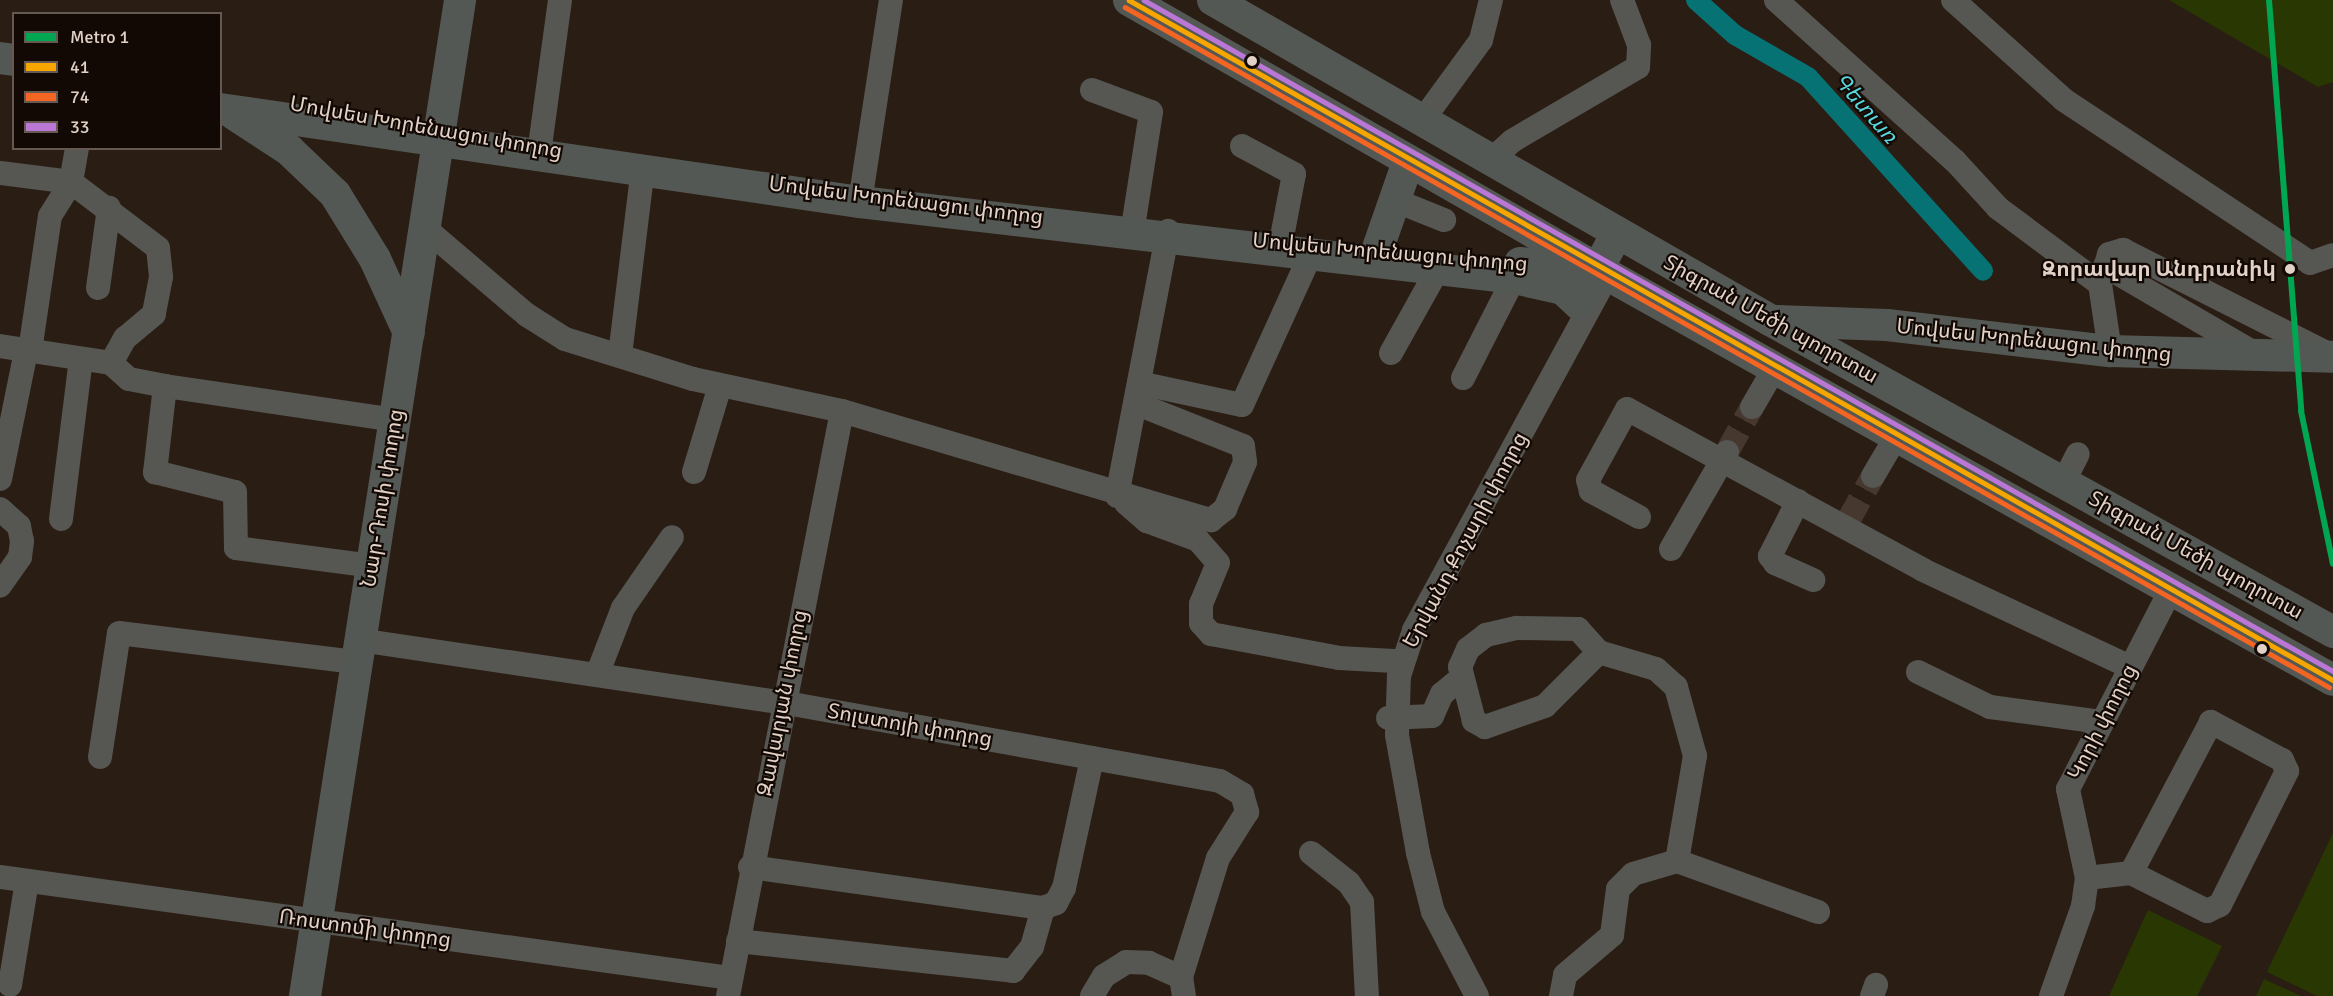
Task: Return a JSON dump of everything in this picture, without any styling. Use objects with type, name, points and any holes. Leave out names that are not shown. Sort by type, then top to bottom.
[{"type":"main road","name":"Նար-Դոսի փողոց","points":[[305,996],[357,651],[427,230],[460,0]]},
{"type":"main road","name":"Տիգրան Մեծի պողոտա","points":[[1129,0],[1408,162],[1774,369],[2333,680]]},
{"type":"main road","name":"Տիգրան Մեծի պողոտա","points":[[1231,5],[1490,161],[1770,320],[2071,468],[2333,632]]},
{"type":"main road","name":"Մովսես Խորենացու փողոց","points":[[223,104],[540,146],[642,169]]},
{"type":"main road","points":[[223,104],[289,150],[335,194],[375,259],[409,333]]},
{"type":"main road","name":"Մովսես Խորենացու փողոց","points":[[440,132],[642,169],[860,199],[1168,235],[1310,256],[1514,278],[1563,290],[1579,304]]},
{"type":"main road","points":[[1377,251],[1408,162]]},
{"type":"main road","name":"Մովսես Խորենացու փողոց","points":[[860,199],[1133,227],[1168,235],[1281,242],[1603,272]]},
{"type":"main road","points":[[1603,272],[1622,236]]},
{"type":"main road","name":"Երվանդ Քոչարի փողոց","points":[[1579,304],[1603,272]]},
{"type":"main road","name":"Մովսես Խորենացու փողոց","points":[[1770,320],[1887,326],[2110,351],[2261,357],[2333,356]]},
{"type":"street","points":[[540,146],[560,0]]},
{"type":"street","points":[[860,199],[891,0]]},
{"type":"street","points":[[1422,121],[1481,40],[1491,0]]},
{"type":"street","points":[[1490,161],[1512,141],[1638,67],[1638,45],[1622,0]]},
{"type":"street","points":[[1776,0],[1955,160],[1998,208],[2103,275],[2261,357]]},
{"type":"street","points":[[1953,0],[2064,100],[2310,263],[2333,255]]},
{"type":"street","points":[[1092,90],[1151,112],[1133,227]]},
{"type":"street","points":[[1242,146],[1294,174],[1281,242]]},
{"type":"street","points":[[0,479],[28,351],[50,216],[71,182],[77,150]]},
{"type":"street","points":[[620,356],[642,169]]},
{"type":"street","points":[[0,173],[71,182],[158,248],[160,277],[154,314],[125,338],[111,363]]},
{"type":"street","points":[[1394,200],[1444,220]]},
{"type":"street","points":[[98,288],[108,208]]},
{"type":"street","points":[[427,230],[553,333],[720,386],[842,411],[1117,496],[1211,520],[1225,509],[1245,462],[1243,446],[1137,393]]},
{"type":"street","points":[[1117,496],[1168,235]]},
{"type":"street","points":[[2110,351],[2103,275],[2109,254],[2123,250],[2333,356]]},
{"type":"street","points":[[1137,393],[1242,405],[1310,256]]},
{"type":"street","points":[[1391,353],[1438,269]]},
{"type":"street","name":"Երվանդ Քոչարի փողոց","points":[[1477,996],[1433,912],[1392,718],[1399,675],[1414,630],[1603,272]]},
{"type":"street","points":[[1463,378],[1514,278]]},
{"type":"street","name":"Երվանդ Քոչարի փողոց","points":[[1468,996],[1428,915],[1394,771],[1392,718],[1394,661],[1405,629],[1579,304]]},
{"type":"street","points":[[0,346],[111,363],[129,379],[165,386],[394,420]]},
{"type":"street","points":[[61,519],[81,359]]},
{"type":"street","points":[[1752,407],[1774,369]]},
{"type":"street","points":[[165,386],[155,472],[235,492],[236,548],[372,566]]},
{"type":"street","points":[[694,472],[720,386]]},
{"type":"street","points":[[1639,517],[1591,491],[1588,480],[1627,409],[1725,456],[1798,501],[2130,667]]},
{"type":"street","name":"Զավարյան փողոց","points":[[730,987],[750,867],[782,702],[842,411]]},
{"type":"street","points":[[1873,476],[1896,437]]},
{"type":"street","points":[[1671,549],[1725,456]]},
{"type":"street","points":[[1117,496],[1147,520],[1198,540],[1218,563],[1201,604],[1201,623],[1211,634],[1339,658],[1394,661]]},
{"type":"street","points":[[1798,501],[1770,556],[1775,563],[1813,580]]},
{"type":"street","points":[[0,509],[19,526],[22,541],[20,557],[0,586]]},
{"type":"street","points":[[597,675],[623,608],[672,537]]},
{"type":"street","name":"Կորի փողոց","points":[[2051,996],[2084,906],[2087,878],[2068,789],[2170,591]]},
{"type":"street","points":[[1517,628],[1578,629],[1591,657],[1545,706],[1485,727],[1474,721],[1460,679],[1468,649],[1486,635],[1517,628]]},
{"type":"street","name":"Տոլստոյի փողոց","points":[[100,757],[119,633],[357,651],[597,675],[782,702],[1220,781],[1242,794],[1247,812],[1218,858],[1183,987]]},
{"type":"street","points":[[1591,657],[1656,669],[1676,687],[1695,756],[1677,861]]},
{"type":"street","points":[[1918,672],[1990,707],[2102,722]]},
{"type":"street","points":[[1392,718],[1432,716],[1442,694],[1460,679]]},
{"type":"street","points":[[2087,878],[2131,873],[2207,911],[2220,905],[2287,771],[2282,760],[2211,722],[2131,873]]},
{"type":"street","points":[[750,867],[1043,908],[1056,903],[1064,888],[1092,758]]},
{"type":"street","points":[[1311,853],[1349,882],[1362,902],[1367,996]]},
{"type":"street","points":[[1561,996],[1565,975],[1612,935],[1618,889],[1633,874],[1677,861],[1818,912]]},
{"type":"street","name":"Ռոստոմի փողոց","points":[[0,877],[316,921],[730,987]]},
{"type":"street","points":[[10,985],[27,881]]},
{"type":"street","points":[[738,941],[1013,971],[1032,947],[1043,908]]},
{"type":"street","points":[[1092,996],[1104,976],[1126,962],[1149,963],[1183,987]]},
{"type":"green space","points":[[2169,0],[2333,0],[2333,82],[2318,87]]},
{"type":"green space","points":[[2333,833],[2333,996],[2317,996],[2267,972]]},
{"type":"green space","points":[[2148,910],[2222,946],[2197,996],[2109,996]]},
{"type":"green space","points":[[2264,979],[2301,996],[2256,996]]},
{"type":"waterway","name":"Գետառ","points":[[1696,0],[1735,35],[1808,77],[1983,271]]},
{"type":"tunnel","points":[[1727,452],[1752,407]]},
{"type":"tunnel","points":[[1848,521],[1873,476]]},
{"type":"metro line","name":"1","points":[[2269,0],[2301,411],[2333,564]]},
{"type":"transit line","name":"41","points":[[1129,0],[2333,680]]},
{"type":"transit line","name":"33","points":[[1144,0],[2333,671]]},
{"type":"transit line","name":"74","points":[[1125,7],[2329,687]]},
{"type":"place","name":"Զորավար Անդրանիկ","points":[[2290,269]]}]
